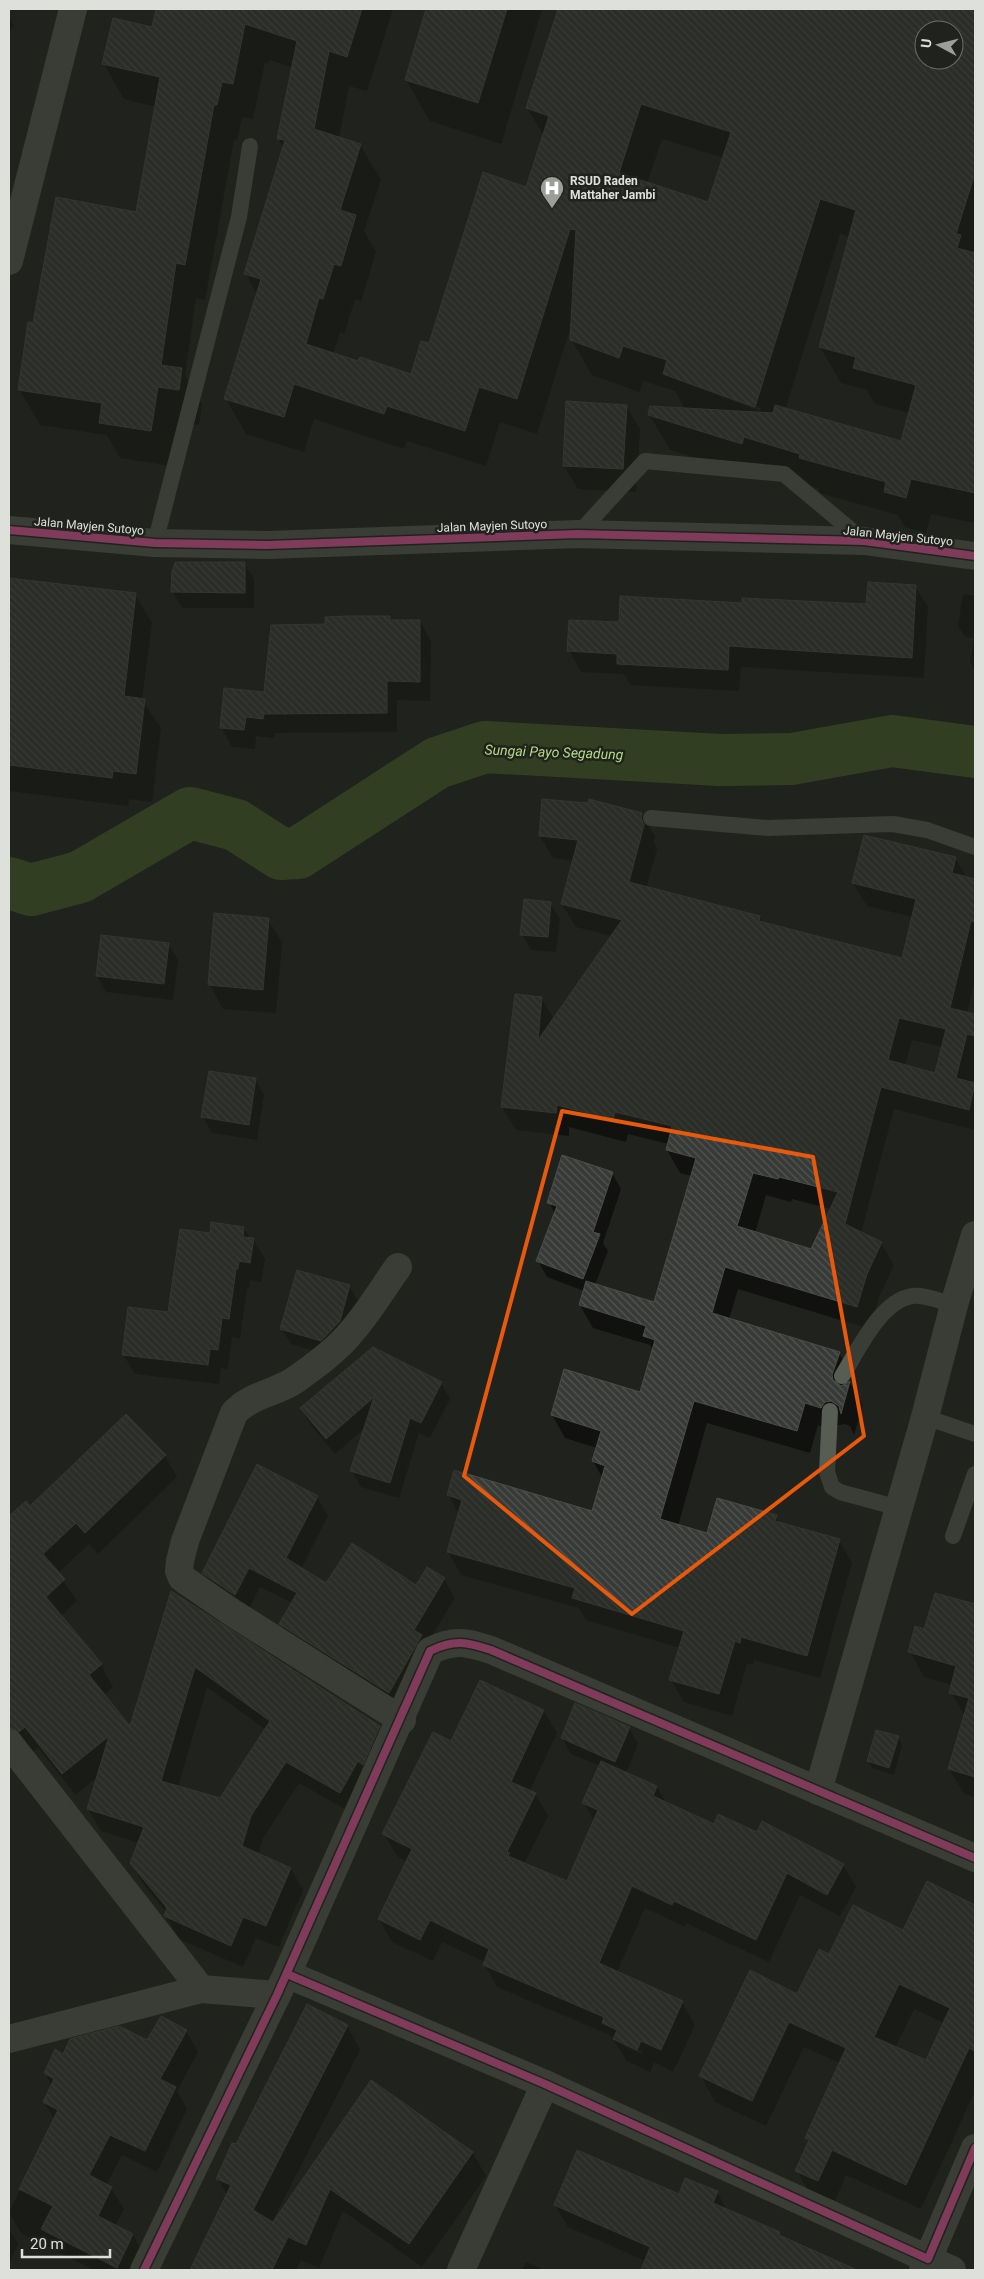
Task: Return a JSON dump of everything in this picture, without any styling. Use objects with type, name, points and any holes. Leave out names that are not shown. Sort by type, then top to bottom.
[{"type":"street","points":[[9,262],[73,9]]},
{"type":"street","name":"Jalan Mayjen Sutoyo","points":[[9,530],[155,543],[267,545],[578,534],[864,541],[975,556]]},
{"type":"street","points":[[818,1791],[900,1508],[954,1305],[975,1235]]},
{"type":"street","points":[[398,1267],[353,1331],[328,1356],[292,1382],[250,1400],[240,1406],[234,1413],[185,1541],[179,1570],[182,1578],[232,1613],[402,1720]]},
{"type":"street","points":[[144,2270],[282,1984],[402,1720],[430,1651],[442,1645],[457,1642],[474,1644],[500,1654],[975,1858]]},
{"type":"street","points":[[9,1743],[200,1989]]},
{"type":"street","points":[[9,2039],[200,1989],[282,1984],[545,2084],[934,2267],[975,2148]]},
{"type":"street","points":[[460,2270],[545,2084]]},
{"type":"lane","points":[[155,543],[239,217],[250,146]]},
{"type":"lane","points":[[578,534],[645,461],[784,474],[864,541]]},
{"type":"lane","points":[[651,818],[768,828],[893,824],[927,830],[975,847]]},
{"type":"lane","points":[[842,1376],[880,1314],[896,1302],[918,1296],[954,1305]]},
{"type":"lane","points":[[830,1411],[827,1472],[832,1488],[840,1492],[900,1508]]},
{"type":"lane","points":[[925,1417],[975,1434]]},
{"type":"lane","points":[[953,1536],[975,1474]]},
{"type":"highlighted area","points":[[562,1111],[813,1157],[864,1436],[632,1614],[464,1476]]},
{"type":"building","points":[[156,9],[362,9],[347,57],[329,51],[314,129],[361,144],[340,210],[356,215],[341,266],[334,264],[323,299],[319,298],[306,344],[358,361],[360,357],[411,374],[421,341],[429,343],[483,172],[526,187],[549,116],[526,108],[558,9],[975,9],[975,173],[956,234],[961,235],[957,248],[975,253],[975,493],[911,479],[906,498],[884,492],[886,482],[799,458],[800,454],[744,437],[742,444],[648,415],[650,406],[773,413],[775,405],[901,441],[916,385],[853,368],[856,357],[819,347],[856,210],[820,199],[755,407],[663,374],[667,360],[623,346],[619,358],[570,340],[576,230],[570,229],[517,399],[479,387],[465,431],[387,406],[384,414],[294,384],[284,417],[224,399],[261,279],[244,274],[285,140],[277,139],[297,41],[245,24],[233,84],[222,82],[217,105],[214,105],[185,265],[176,263],[161,365],[182,368],[179,390],[158,387],[151,431],[99,423],[102,403],[18,390],[28,322],[33,323],[56,197],[136,212],[160,77],[102,64],[113,18],[152,27]],"holes":[[[641,104],[731,132],[708,202],[619,173]]]},
{"type":"building","points":[[426,9],[507,9],[478,103],[405,80]]},
{"type":"building","points":[[566,401],[627,405],[623,469],[563,466]]},
{"type":"building","points":[[175,562],[245,562],[245,593],[171,592],[172,572]]},
{"type":"building","points":[[9,578],[136,593],[124,696],[145,699],[136,774],[113,771],[112,778],[9,765]]},
{"type":"building","points":[[868,582],[916,585],[912,658],[729,646],[728,670],[617,664],[617,654],[567,651],[569,620],[619,622],[620,596],[742,603],[742,598],[866,604]]},
{"type":"building","points":[[390,616],[390,620],[420,620],[420,682],[387,681],[387,713],[264,714],[263,719],[246,717],[244,730],[220,728],[224,688],[264,692],[271,625],[325,624],[325,617]]},
{"type":"building","points":[[542,799],[588,803],[589,799],[642,813],[641,818],[644,825],[629,882],[760,916],[759,921],[902,958],[916,899],[852,883],[864,835],[956,857],[952,873],[975,879],[975,922],[971,921],[950,1008],[975,1014],[975,1036],[967,1034],[956,1078],[975,1083],[969,1110],[881,1087],[845,1224],[882,1242],[867,1274],[857,1307],[725,1267],[712,1313],[840,1352],[832,1375],[833,1380],[841,1386],[850,1381],[841,1414],[839,1406],[831,1401],[825,1402],[821,1408],[805,1403],[797,1431],[694,1401],[660,1519],[707,1533],[717,1498],[777,1515],[775,1521],[840,1539],[807,1656],[741,1637],[740,1643],[735,1641],[719,1694],[669,1680],[684,1631],[572,1598],[575,1588],[447,1552],[462,1500],[447,1495],[454,1470],[592,1511],[605,1466],[592,1461],[601,1431],[551,1415],[564,1369],[640,1392],[655,1340],[643,1336],[646,1326],[579,1305],[586,1281],[654,1302],[696,1158],[666,1150],[672,1126],[615,1112],[613,1120],[557,1105],[556,1113],[501,1107],[515,994],[542,997],[538,1040],[622,920],[561,904],[578,840],[539,836]],"holes":[[[899,1018],[946,1029],[935,1073],[888,1060]],[[753,1173],[778,1179],[779,1177],[838,1192],[811,1249],[737,1226]]]},
{"type":"building","points":[[524,899],[551,902],[548,937],[520,935]]},
{"type":"building","points":[[214,913],[269,918],[263,990],[208,985]]},
{"type":"building","points":[[101,935],[169,943],[164,984],[96,976]]},
{"type":"building","points":[[209,1071],[256,1078],[249,1125],[201,1117]]},
{"type":"building","points":[[562,1155],[613,1172],[593,1232],[600,1234],[583,1279],[536,1261],[557,1206],[547,1203]]},
{"type":"building","points":[[211,1222],[244,1227],[243,1237],[254,1238],[250,1263],[239,1261],[238,1269],[236,1269],[229,1319],[222,1318],[218,1350],[210,1349],[208,1365],[122,1355],[128,1307],[168,1312],[180,1229],[210,1233]]},
{"type":"building","points":[[297,1270],[350,1285],[340,1321],[321,1341],[280,1329]]},
{"type":"building","points":[[373,1347],[442,1382],[421,1423],[410,1418],[390,1483],[350,1471],[374,1397],[326,1439],[300,1408]]},
{"type":"building","points":[[126,1414],[166,1455],[85,1533],[76,1523],[43,1554],[65,1579],[46,1597],[102,1664],[89,1675],[130,1726],[171,1591],[380,1726],[363,1765],[358,1761],[340,1793],[286,1762],[251,1816],[242,1846],[291,1868],[266,1926],[243,1917],[231,1946],[164,1916],[167,1908],[130,1863],[144,1827],[87,1809],[109,1736],[62,1774],[25,1727],[19,1732],[9,1728],[9,1516],[26,1501],[30,1506]],"holes":[[[195,1667],[270,1721],[220,1798],[161,1781]]]},
{"type":"building","points":[[257,1464],[318,1496],[286,1558],[326,1583],[352,1543],[416,1585],[427,1567],[445,1578],[414,1630],[422,1635],[389,1693],[279,1624],[297,1593],[249,1568],[235,1595],[202,1573]]},
{"type":"building","points":[[935,1593],[975,1604],[975,1777],[948,1769],[969,1698],[949,1693],[956,1666],[908,1652],[915,1626],[924,1629]]},
{"type":"building","points":[[480,1680],[544,1710],[511,1782],[536,1793],[507,1852],[510,1853],[508,1856],[567,1881],[598,1810],[582,1803],[601,1761],[657,1786],[653,1796],[714,1824],[718,1814],[757,1832],[762,1821],[844,1864],[827,1895],[787,1873],[756,1940],[674,1901],[672,1905],[632,1886],[599,1963],[683,2001],[661,2050],[641,2041],[637,2050],[613,2039],[617,2030],[602,2023],[604,2017],[483,1965],[489,1949],[430,1920],[420,1940],[378,1919],[412,1849],[382,1834],[433,1732],[451,1741]]},
{"type":"building","points":[[575,1703],[630,1727],[615,1762],[561,1738]]},
{"type":"building","points":[[876,1730],[899,1736],[889,1768],[867,1761]]},
{"type":"building","points":[[927,1881],[975,1905],[975,2051],[969,2048],[906,2185],[832,2150],[818,2181],[795,2171],[809,2140],[805,2138],[846,2048],[789,2022],[752,2101],[699,2076],[750,1970],[797,1994],[819,1949],[829,1954],[853,1905],[903,1930]],"holes":[[[899,1984],[950,2008],[926,2060],[874,2037]]]},
{"type":"building","points":[[307,2004],[348,2025],[253,2210],[273,2222],[371,2080],[473,2152],[409,2244],[330,2189],[306,2245],[288,2237],[272,2270],[190,2270],[231,2185],[216,2179],[232,2143],[236,2144]]},
{"type":"building","points":[[161,2016],[187,2030],[160,2079],[176,2087],[145,2151],[110,2135],[89,2175],[112,2187],[98,2216],[133,2234],[117,2268],[41,2229],[53,2206],[19,2189],[58,2110],[43,2102],[54,2079],[44,2073],[55,2049],[63,2054],[70,2039],[119,2026],[147,2040]]},
{"type":"building","points":[[577,2150],[679,2194],[685,2178],[718,2191],[713,2203],[780,2232],[779,2235],[857,2270],[641,2270],[650,2247],[554,2205]]},
{"type":"waterway","name":"Sungai Payo Segadung","points":[[9,883],[31,890],[80,877],[190,813],[236,825],[281,854],[298,853],[437,763],[485,747],[720,760],[792,759],[892,741],[975,752]]},
{"type":"cycle path","points":[[9,530],[155,543],[267,545],[578,534],[864,541],[975,556]]},
{"type":"cycle path","points":[[144,2270],[277,1995],[430,1651],[454,1643],[475,1645],[491,1650],[975,1858]]},
{"type":"cycle path","points":[[287,1974],[545,2084],[928,2259],[975,2148]]},
{"type":"place","name":"RSUD Raden Mattaher Jambi","points":[[552,209]]}]
